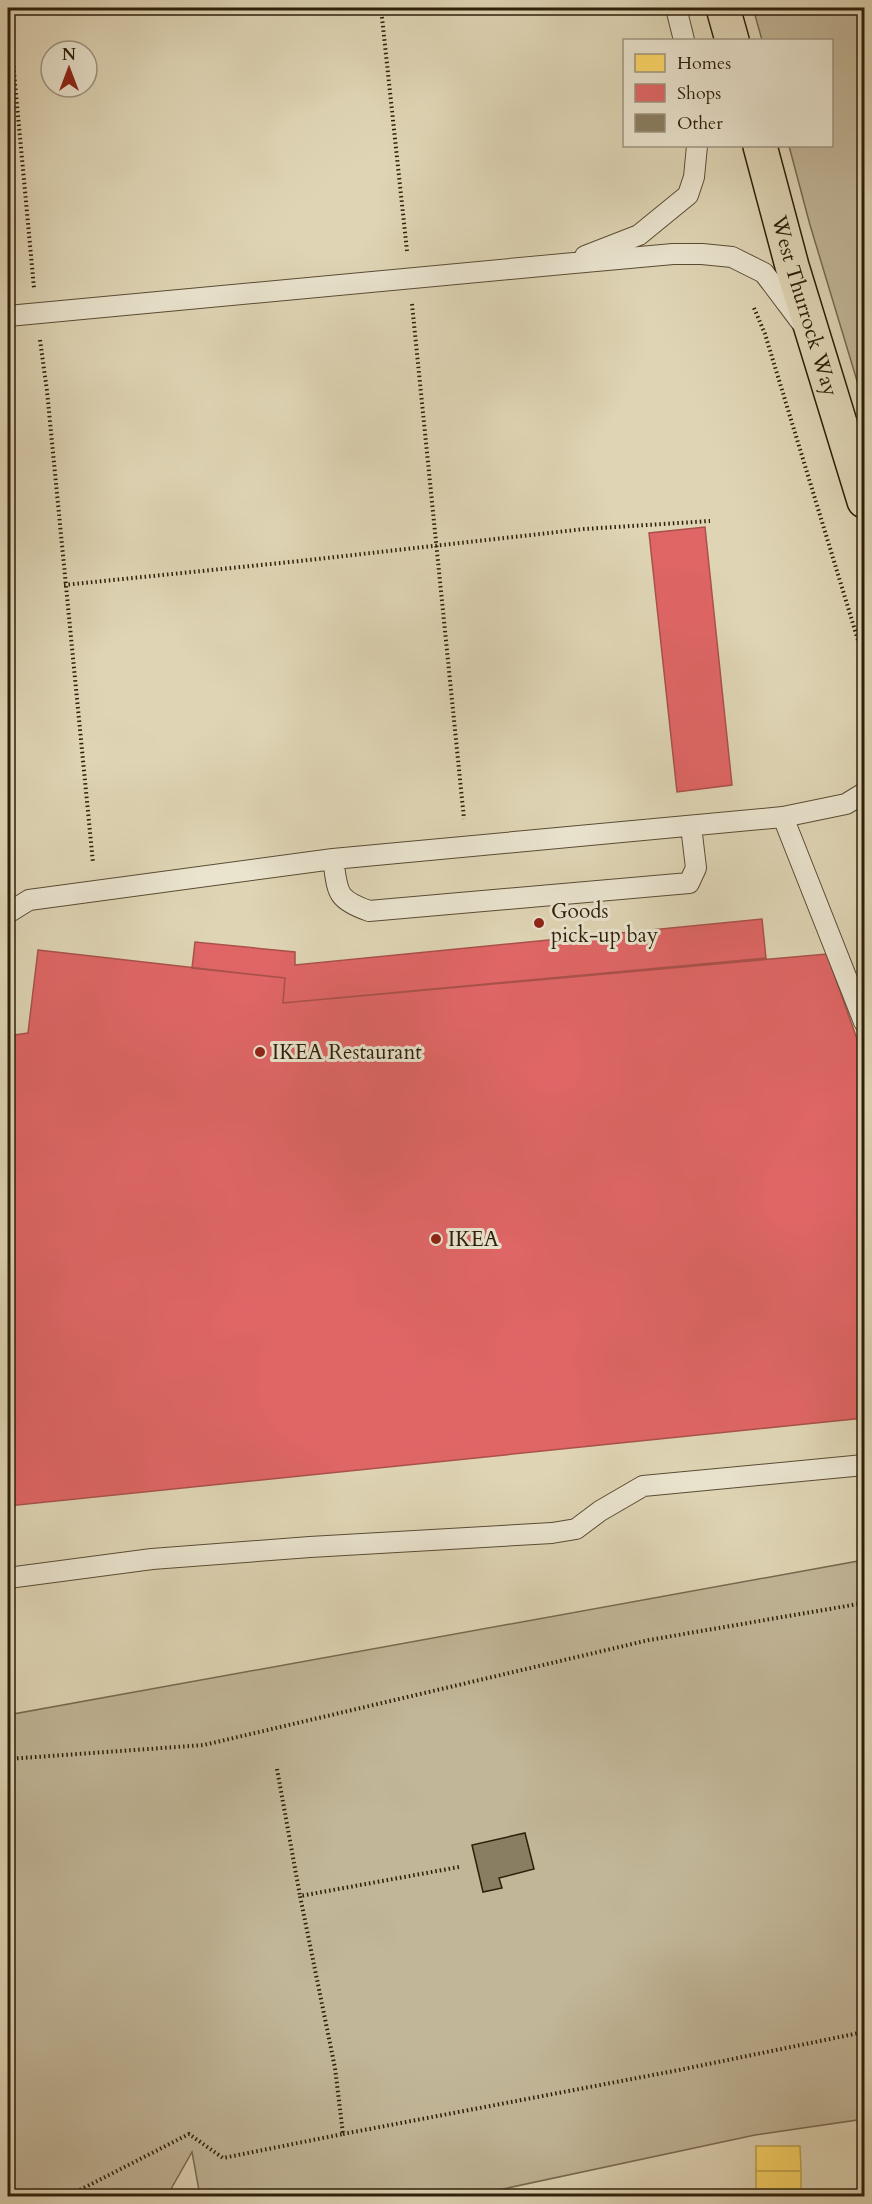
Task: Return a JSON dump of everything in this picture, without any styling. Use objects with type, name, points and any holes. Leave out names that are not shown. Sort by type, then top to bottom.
[{"type":"main road","points":[[723,8],[732,39]]},
{"type":"main road","name":"West Thurrock Way","points":[[760,147],[792,266],[864,501]]},
{"type":"lane","points":[[676,8],[684,39]]},
{"type":"lane","points":[[562,264],[639,235],[688,195],[694,177],[697,147]]},
{"type":"lane","points":[[8,316],[673,254],[702,254],[732,256],[764,273],[815,341]]},
{"type":"lane","points":[[8,913],[29,900],[333,859],[783,817],[846,804],[864,793]]},
{"type":"lane","points":[[783,817],[864,1022]]},
{"type":"lane","points":[[333,859],[338,889],[349,904],[369,911],[689,883],[696,868],[691,826]]},
{"type":"lane","points":[[8,1578],[152,1559],[310,1546],[552,1533],[576,1529],[643,1486],[864,1465]]},
{"type":"path","points":[[8,8],[33,285],[47,391],[95,890]]},
{"type":"path","points":[[381,8],[467,846]]},
{"type":"path","points":[[396,250],[417,248]]},
{"type":"path","points":[[33,285],[44,284]]},
{"type":"path","points":[[752,305],[765,334],[864,660]]},
{"type":"path","points":[[64,585],[584,529],[710,521]]},
{"type":"path","points":[[8,1759],[204,1745],[649,1640],[864,1603]]},
{"type":"path","points":[[278,1769],[300,1896],[335,2068],[343,2134]]},
{"type":"path","points":[[300,1896],[459,1868]]},
{"type":"path","points":[[68,2196],[189,2134],[223,2158],[864,2032]]},
{"type":"shaded area","points":[[753,8],[864,8],[864,404],[810,225],[789,147],[833,147],[833,39],[762,39]]},
{"type":"shaded area","points":[[864,1560],[864,2119],[755,2135],[470,2196],[200,2196],[192,2152],[167,2196],[8,2196],[8,1715]]},
{"type":"building: Homes","points":[[756,2146],[800,2146],[801,2171],[756,2171]]},
{"type":"building: Homes","points":[[756,2171],[801,2171],[801,2194],[756,2194]]},
{"type":"building: Homes","points":[[756,2194],[801,2194],[801,2196],[756,2196]]},
{"type":"building: Shops","points":[[705,527],[732,785],[677,792],[649,533]]},
{"type":"building: Shops","points":[[762,919],[766,958],[283,1003],[285,978],[192,968],[195,942],[295,952],[295,965]]},
{"type":"building: Shops","name":"IKEA","points":[[38,950],[285,978],[283,1003],[827,954],[864,1059],[864,1418],[8,1506],[8,1036],[28,1033]]},
{"type":"building: Other","points":[[525,1833],[534,1869],[499,1878],[502,1888],[483,1892],[472,1845]]},
{"type":"place","name":"Goods pick-up bay","points":[[539,923]]},
{"type":"place","name":"IKEA Restaurant","points":[[260,1052]]},
{"type":"place","name":"IKEA","points":[[436,1239]]}]
